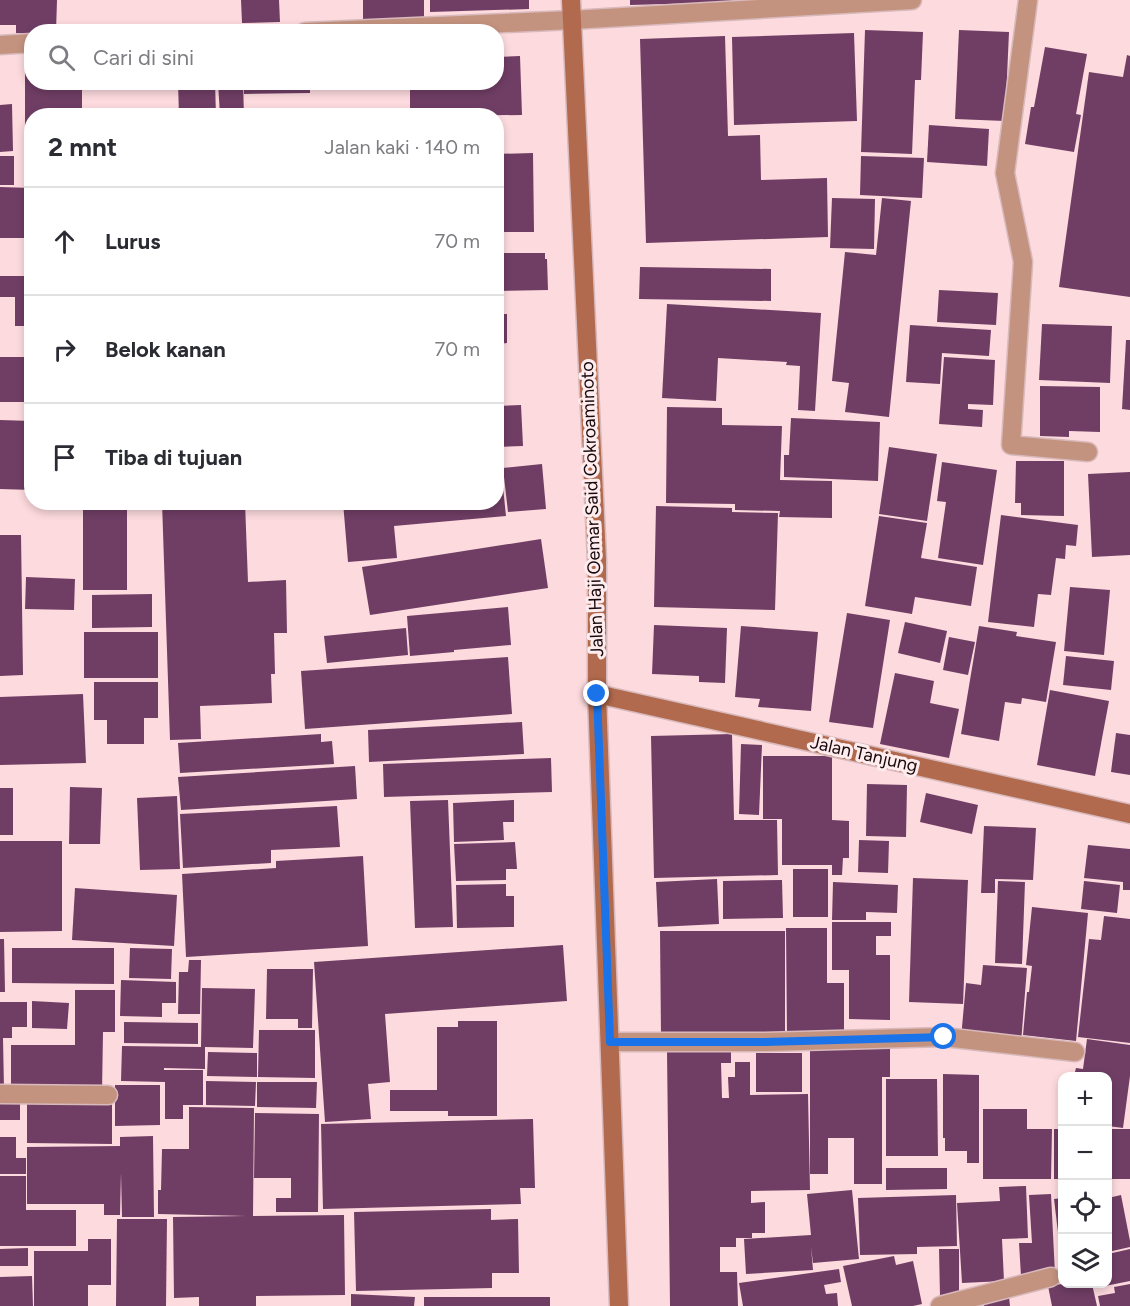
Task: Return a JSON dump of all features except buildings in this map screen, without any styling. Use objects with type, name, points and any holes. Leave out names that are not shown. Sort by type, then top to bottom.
[{"type":"main road","name":"Jalan Haji Oemar Said Cokroaminoto","points":[[571,0],[597,560],[597,694],[619,1306]]},
{"type":"main road","name":"Jalan Tanjung","points":[[597,694],[1130,814]]},
{"type":"street","points":[[483,24],[912,0]]},
{"type":"street","points":[[1028,0],[1005,173],[1023,262],[1011,446],[1088,452]]},
{"type":"street","points":[[0,45],[24,44]]},
{"type":"street","points":[[610,1042],[765,1042],[944,1037],[1075,1052]]},
{"type":"street","points":[[0,1094],[108,1095]]},
{"type":"street","points":[[940,1306],[1052,1277]]},
{"type":"route","points":[[597,694],[610,1042],[765,1042],[944,1037]]}]
